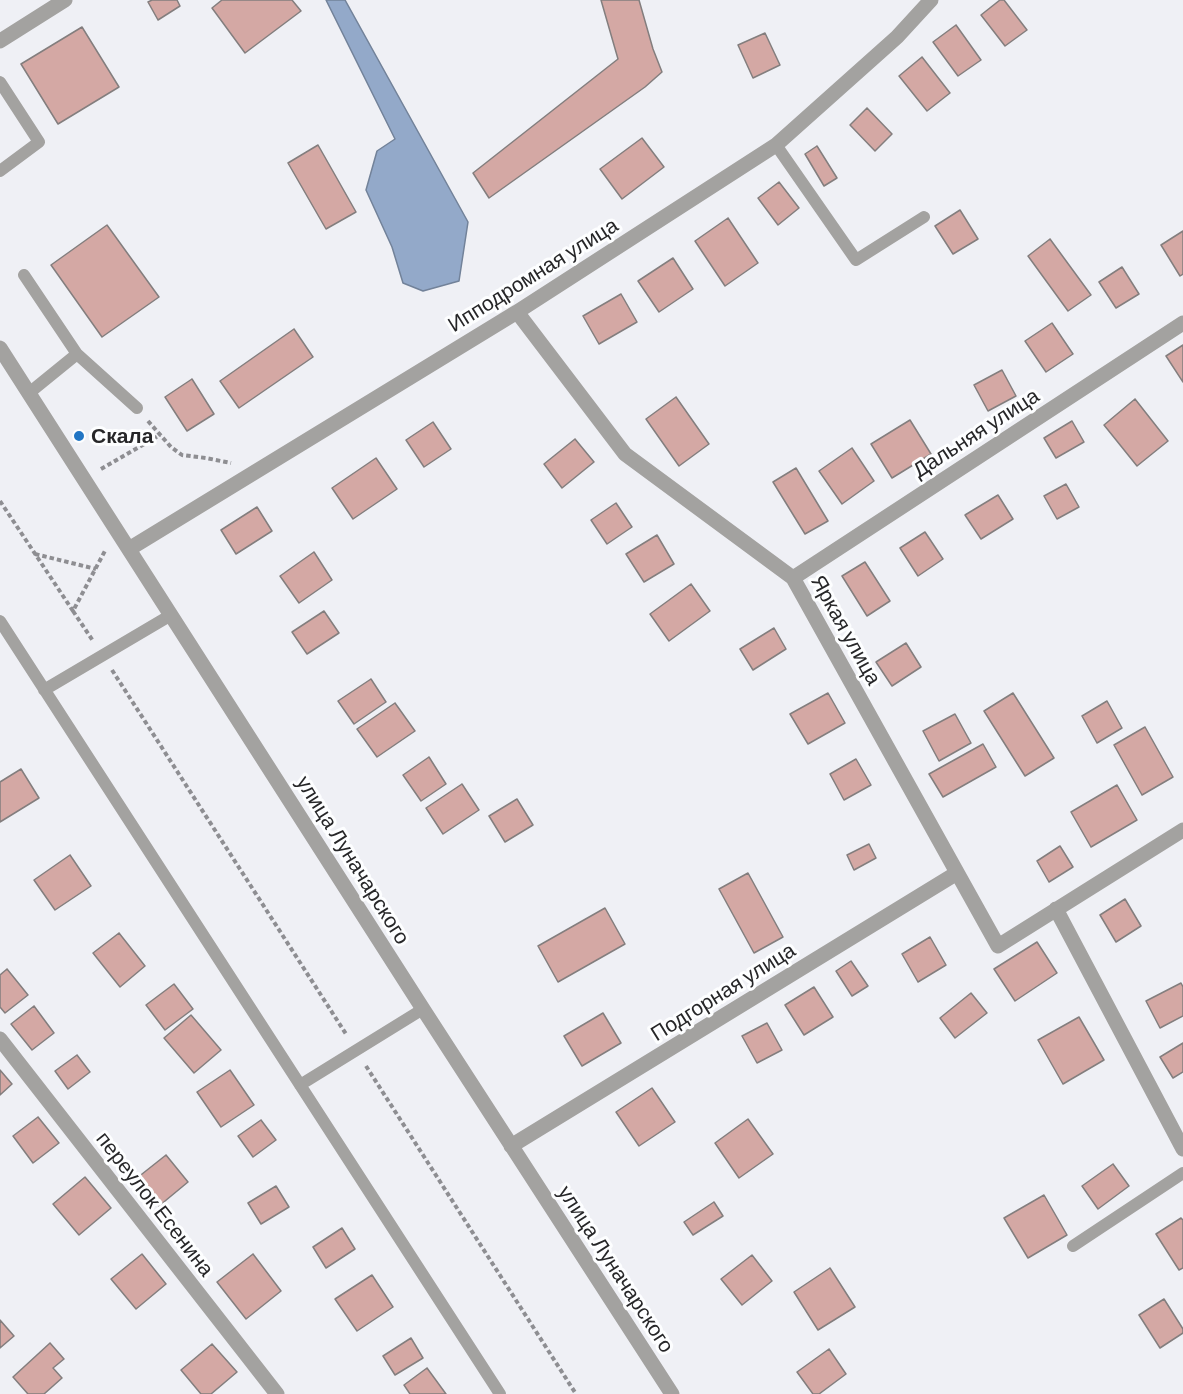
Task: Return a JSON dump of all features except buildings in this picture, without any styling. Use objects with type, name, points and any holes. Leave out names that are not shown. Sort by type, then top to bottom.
[{"type":"street","points":[[0,41],[65,0]]},
{"type":"street","name":"Ипподромная улица","points":[[129,549],[517,312],[776,145],[897,37],[931,0]]},
{"type":"street","name":"Яркая улица","points":[[517,312],[626,454],[793,578],[998,946],[1056,909]]},
{"type":"street","name":"Дальняя улица","points":[[793,578],[1183,323]]},
{"type":"street","name":"улица Луначарского","points":[[0,348],[672,1394]]},
{"type":"street","points":[[1183,830],[1056,909],[1183,1149]]},
{"type":"street","name":"Подгорная улица","points":[[511,1146],[957,873]]},
{"type":"street","name":"переулок Есенина","points":[[0,1040],[277,1394]]},
{"type":"lane","points":[[0,82],[39,142],[0,171]]},
{"type":"lane","points":[[776,145],[856,260],[924,218]]},
{"type":"lane","points":[[24,275],[77,354],[137,408]]},
{"type":"lane","points":[[29,393],[77,354]]},
{"type":"lane","points":[[44,690],[171,615]]},
{"type":"lane","points":[[0,621],[500,1394]]},
{"type":"lane","points":[[300,1085],[423,1009]]},
{"type":"lane","points":[[1073,1246],[1183,1173]]},
{"type":"path","points":[[137,408],[171,447],[182,455],[233,463],[249,475]]},
{"type":"path","points":[[84,478],[160,435]]},
{"type":"path","points":[[0,501],[74,611],[576,1394]]},
{"type":"path","points":[[74,611],[108,545]]},
{"type":"path","points":[[35,554],[96,569]]},
{"type":"water","points":[[326,0],[345,0],[468,222],[459,281],[423,291],[403,283],[392,247],[366,190],[377,151],[395,139]]},
{"type":"place","name":"Скала","points":[[79,436]]}]
